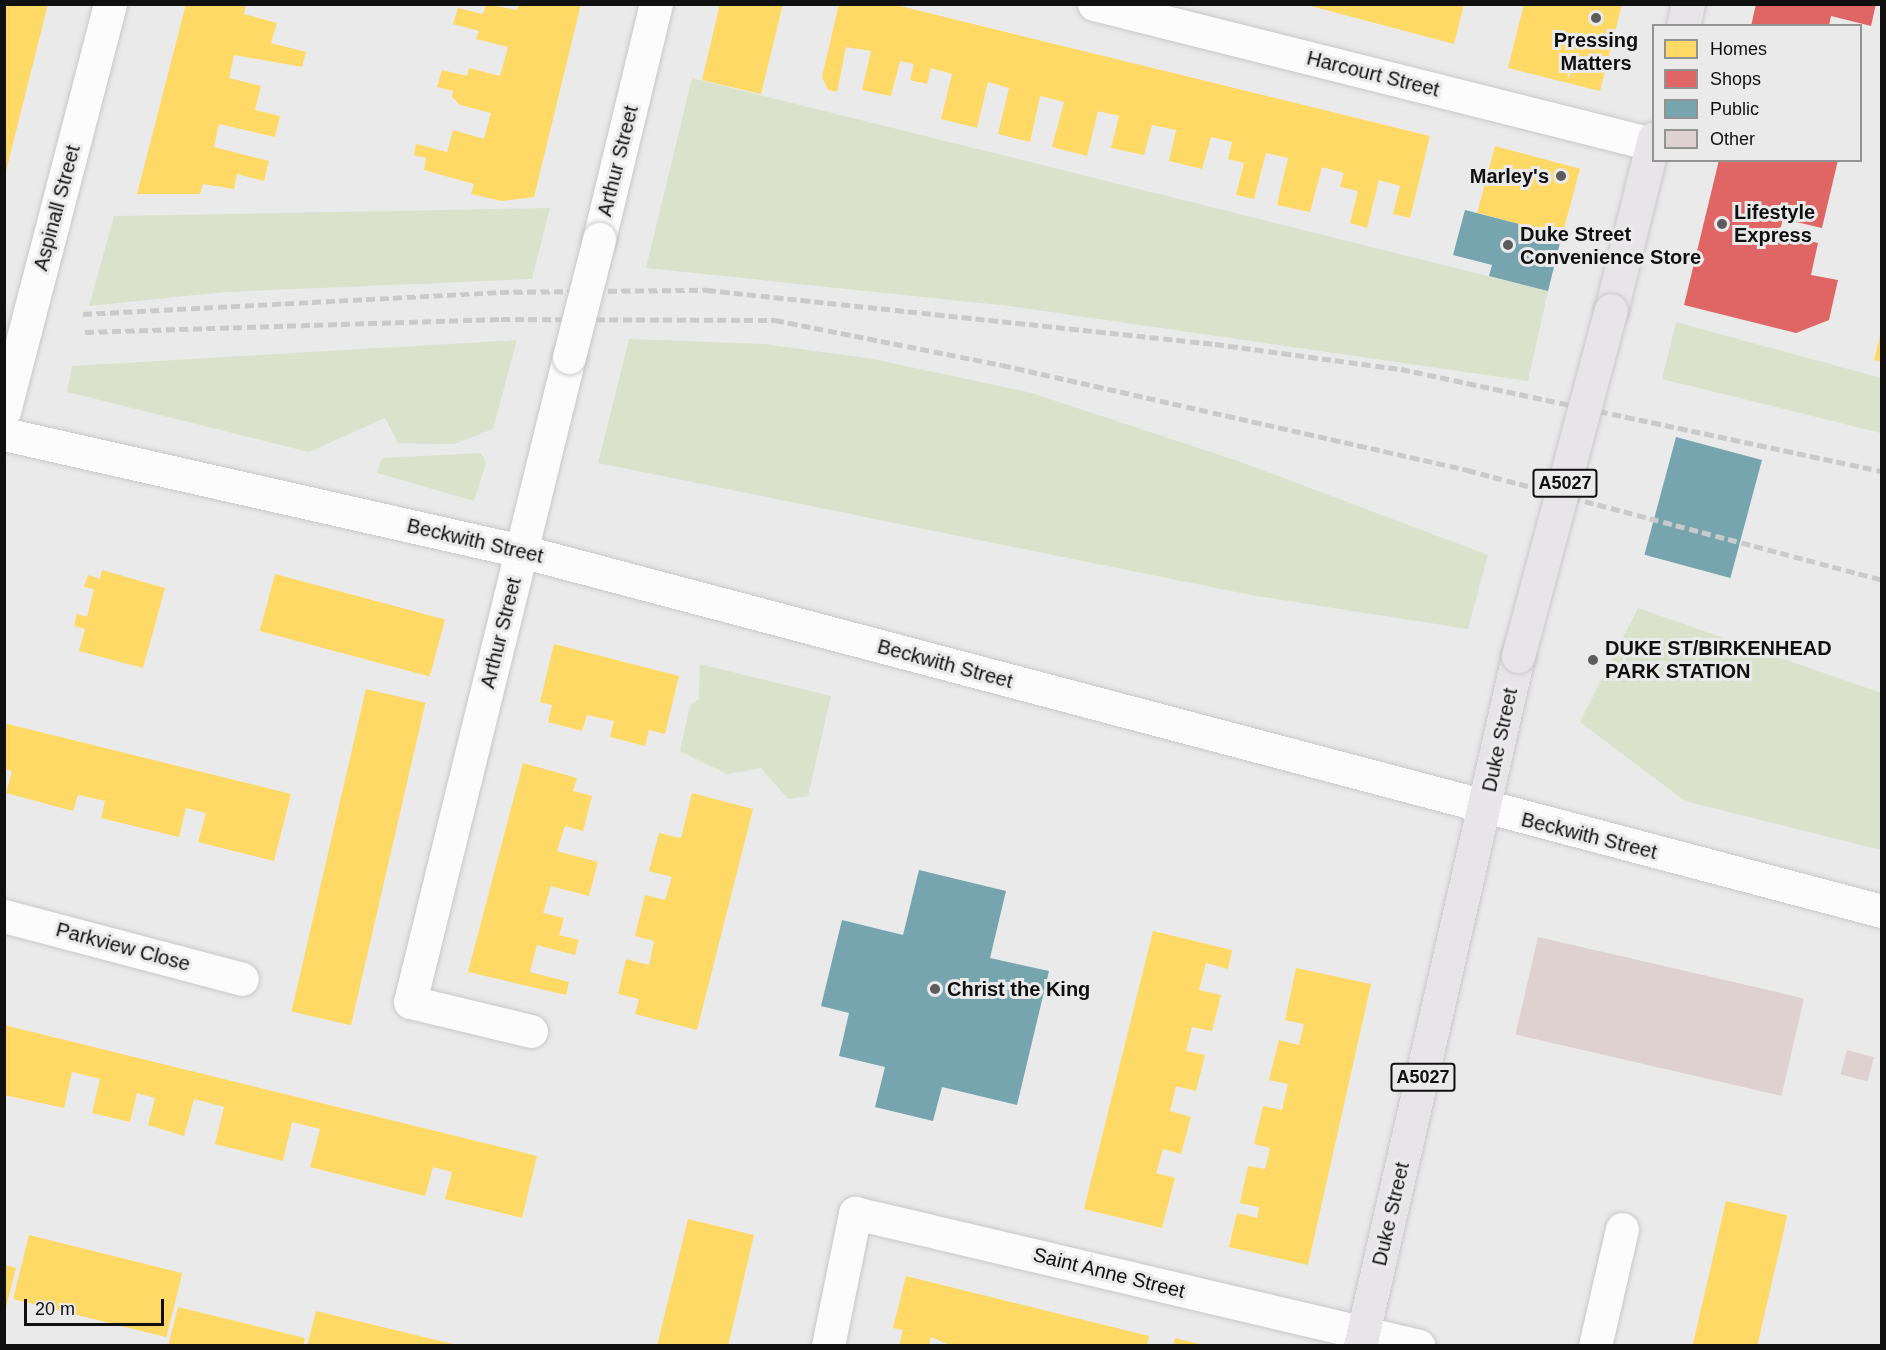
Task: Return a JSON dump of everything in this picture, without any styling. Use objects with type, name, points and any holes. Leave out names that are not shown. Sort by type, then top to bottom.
[{"type":"main road","points":[[1683,24],[1688,4]]},
{"type":"main road","name":"Duke Street","points":[[1362,1340],[1486,809],[1518,656],[1611,310],[1652,145]]},
{"type":"street","name":"Aspinall Street","points":[[4,411],[110,4]]},
{"type":"street","name":"Arthur Street","points":[[531,1031],[410,1002],[656,4]]},
{"type":"street","name":"Harcourt Street","points":[[1094,4],[1652,141]]},
{"type":"street","name":"Beckwith Street","points":[[4,434],[521,550],[1486,809],[1881,911]]},
{"type":"street","name":"Parkview Close","points":[[4,916],[242,979]]},
{"type":"street","name":"Saint Anne Street","points":[[828,1346],[855,1213],[1362,1340],[1419,1346]]},
{"type":"street","points":[[1595,1346],[1622,1229]]},
{"type":"green space","points":[[692,78],[1548,291],[1528,381],[1009,306],[646,268]]},
{"type":"green space","points":[[550,208],[532,279],[225,292],[89,306],[114,216]]},
{"type":"green space","points":[[1676,322],[1881,378],[1881,433],[1662,379]]},
{"type":"green space","points":[[629,339],[764,344],[873,359],[1032,393],[1238,461],[1488,555],[1468,629],[1251,595],[598,463]]},
{"type":"green space","points":[[517,340],[493,429],[454,444],[398,443],[385,418],[309,452],[67,392],[72,366]]},
{"type":"green space","points":[[481,453],[486,463],[474,501],[377,473],[382,458]]},
{"type":"green space","points":[[1638,608],[1881,693],[1881,850],[1685,801],[1580,722]]},
{"type":"green space","points":[[700,664],[831,696],[808,796],[788,799],[761,768],[727,774],[680,751],[690,705],[699,699]]},
{"type":"building: Homes","points":[[4,4],[48,4],[5,175],[4,175]]},
{"type":"building: Homes","points":[[186,4],[246,4],[244,14],[277,23],[271,43],[306,52],[302,67],[234,55],[229,78],[261,86],[255,110],[280,116],[275,137],[219,124],[214,147],[269,161],[264,181],[237,174],[234,189],[203,184],[200,194],[137,194]]},
{"type":"building: Homes","points":[[486,4],[517,10],[519,4],[581,4],[534,197],[502,201],[471,194],[474,184],[424,170],[426,158],[414,155],[416,144],[447,152],[453,130],[484,139],[491,113],[460,105],[452,97],[453,91],[437,87],[442,70],[467,76],[469,68],[500,76],[508,47],[476,39],[479,31],[453,24],[458,8],[483,14]]},
{"type":"building: Homes","points":[[720,4],[783,4],[761,94],[702,80]]},
{"type":"building: Homes","points":[[839,4],[892,4],[1430,136],[1410,218],[1393,214],[1400,186],[1379,180],[1367,228],[1350,223],[1358,191],[1340,187],[1344,173],[1322,167],[1310,212],[1277,205],[1288,158],[1266,153],[1254,199],[1236,195],[1244,163],[1228,159],[1232,142],[1211,137],[1202,169],[1169,161],[1176,130],[1152,125],[1144,155],[1111,148],[1119,116],[1098,111],[1087,156],[1052,147],[1064,102],[1040,96],[1030,142],[998,134],[1009,88],[988,82],[977,128],[941,119],[952,74],[931,68],[927,84],[910,80],[914,64],[900,61],[891,96],[862,90],[871,51],[846,47],[837,92],[828,90],[822,77]]},
{"type":"building: Homes","points":[[1303,4],[1464,4],[1454,44]]},
{"type":"building: Homes","points":[[1524,4],[1622,4],[1600,91],[1508,68]]},
{"type":"building: Homes","points":[[1495,146],[1580,169],[1562,235],[1477,213]]},
{"type":"building: Homes","points":[[1881,332],[1881,362],[1874,360]]},
{"type":"building: Homes","points":[[102,570],[165,588],[143,668],[79,651],[85,629],[74,626],[77,614],[87,617],[94,589],[84,587],[88,575],[100,579]]},
{"type":"building: Homes","points":[[275,574],[445,620],[430,677],[260,631]]},
{"type":"building: Homes","points":[[554,644],[679,676],[665,734],[649,730],[645,746],[610,737],[614,721],[587,715],[582,731],[548,722],[552,705],[540,702]]},
{"type":"building: Homes","points":[[366,689],[425,703],[351,1025],[292,1012]]},
{"type":"building: Homes","points":[[4,723],[291,794],[274,861],[198,842],[206,813],[186,808],[179,837],[101,818],[105,801],[78,795],[73,811],[6,793],[12,771],[4,769]]},
{"type":"building: Homes","points":[[523,763],[577,778],[573,791],[592,796],[583,831],[565,826],[557,851],[598,862],[589,896],[551,886],[543,913],[564,918],[559,935],[579,940],[575,955],[537,945],[530,972],[569,982],[566,995],[468,972]]},
{"type":"building: Homes","points":[[692,793],[753,809],[697,1030],[635,1014],[639,999],[618,994],[626,959],[649,965],[654,941],[635,936],[645,895],[665,900],[672,877],[649,871],[659,833],[681,838]]},
{"type":"building: Homes","points":[[1153,931],[1232,950],[1228,969],[1206,963],[1199,990],[1221,995],[1212,1031],[1192,1027],[1186,1051],[1205,1055],[1196,1091],[1176,1086],[1170,1111],[1191,1117],[1181,1154],[1163,1149],[1156,1173],[1175,1178],[1162,1228],[1084,1209]]},
{"type":"building: Homes","points":[[1296,968],[1371,984],[1308,1265],[1229,1247],[1237,1213],[1257,1218],[1259,1207],[1240,1203],[1248,1166],[1265,1169],[1270,1148],[1254,1144],[1263,1106],[1282,1110],[1288,1084],[1269,1080],[1279,1040],[1299,1045],[1304,1024],[1285,1020]]},
{"type":"building: Homes","points":[[4,1025],[537,1156],[522,1218],[445,1199],[452,1172],[433,1167],[425,1196],[310,1167],[320,1129],[292,1122],[283,1161],[215,1144],[224,1107],[194,1099],[184,1136],[148,1125],[155,1098],[137,1093],[130,1122],[92,1113],[100,1079],[72,1072],[64,1108],[4,1095]]},
{"type":"building: Homes","points":[[1726,1201],[1787,1215],[1757,1346],[1693,1346]]},
{"type":"building: Homes","points":[[688,1219],[754,1235],[728,1346],[657,1346]]},
{"type":"building: Homes","points":[[29,1235],[182,1273],[166,1337],[13,1299]]},
{"type":"building: Homes","points":[[5,1265],[16,1268],[5,1311]]},
{"type":"building: Homes","points":[[906,1276],[1149,1336],[1147,1346],[952,1346],[931,1337],[929,1346],[899,1346],[903,1330],[893,1328]]},
{"type":"building: Homes","points":[[178,1307],[305,1338],[303,1346],[168,1346]]},
{"type":"building: Homes","points":[[316,1311],[457,1345],[457,1346],[307,1346]]},
{"type":"building: Homes","points":[[1175,1338],[1204,1345],[1204,1346],[1173,1346]]},
{"type":"building: Shops","points":[[1756,4],[1876,4],[1871,26],[1831,16],[1829,24],[1751,24]]},
{"type":"building: Shops","points":[[1719,162],[1838,162],[1822,228],[1783,219],[1779,234],[1818,243],[1811,275],[1838,280],[1829,320],[1796,333],[1684,305]]},
{"type":"building: Public","name":"Duke Street Convenience Store","points":[[1465,210],[1562,235],[1548,291],[1489,276],[1492,265],[1453,255]]},
{"type":"building: Public","points":[[1676,437],[1762,460],[1730,578],[1644,555]]},
{"type":"building: Public","name":"Christ the King","points":[[919,870],[1006,891],[990,958],[1049,971],[1017,1105],[942,1087],[933,1121],[875,1107],[885,1067],[839,1056],[849,1013],[821,1006],[842,920],[903,935]]},
{"type":"building: Other","points":[[1538,937],[1804,998],[1782,1096],[1516,1034]]},
{"type":"building: Other","points":[[1847,1050],[1874,1057],[1868,1081],[1841,1074]]},
{"type":"railway","points":[[83,314],[500,292],[707,290],[1215,344],[1401,369],[1882,471]]},
{"type":"railway","points":[[85,332],[501,319],[775,320],[1002,365],[1467,470],[1882,580]]},
{"type":"place","name":"Pressing Matters","points":[[1596,18]]},
{"type":"place","name":"Marley's","points":[[1561,176]]},
{"type":"place","name":"Lifestyle Express","points":[[1722,224]]},
{"type":"place","name":"Duke Street Convenience Store","points":[[1508,245]]},
{"type":"place","name":"DUKE ST/BIRKENHEAD PARK STATION","points":[[1593,660]]},
{"type":"place","name":"Christ the King","points":[[935,989]]}]
